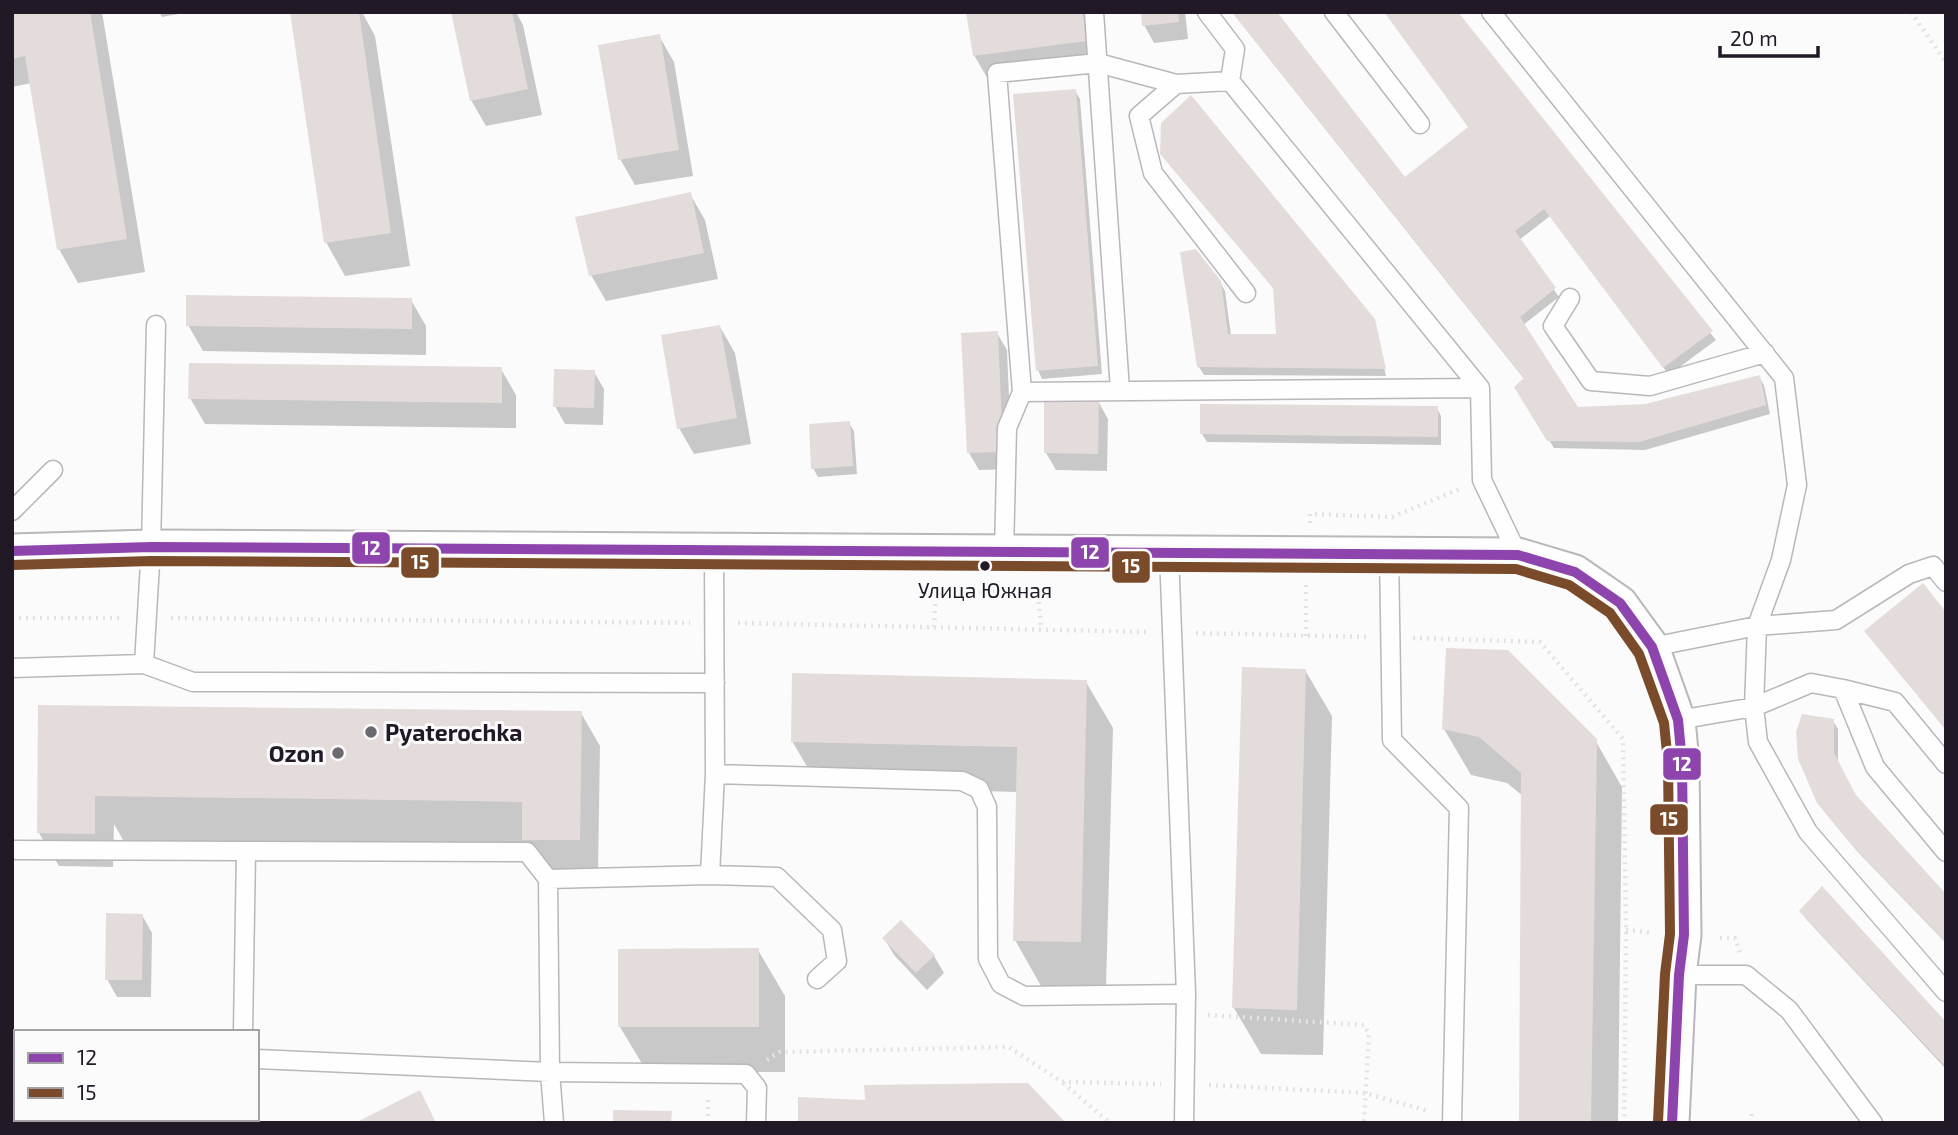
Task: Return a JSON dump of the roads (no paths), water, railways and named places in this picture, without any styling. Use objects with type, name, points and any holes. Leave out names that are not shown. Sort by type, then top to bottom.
[{"type":"street","points":[[12,551],[151,547],[1518,555],[1575,572],[1620,603],[1652,647],[1678,720],[1682,762],[1684,935],[1679,975],[1672,1123]]},
{"type":"lane","points":[[1094,12],[1120,390]]},
{"type":"lane","points":[[1207,12],[1235,49],[1230,81],[1480,388],[1482,480],[1518,555]]},
{"type":"lane","points":[[1334,12],[1420,124]]},
{"type":"lane","points":[[1491,12],[1784,378],[1797,485],[1781,560],[1757,626],[1754,707],[1758,742],[1808,832],[1946,992]]},
{"type":"lane","points":[[1003,552],[1007,428],[1022,392],[997,73],[1098,63],[1176,84],[1230,81]]},
{"type":"lane","points":[[1176,84],[1139,116],[1153,173],[1246,293]]},
{"type":"lane","points":[[1570,298],[1553,326],[1591,381],[1650,386],[1765,353]]},
{"type":"lane","points":[[144,664],[149,618],[156,326]]},
{"type":"lane","points":[[1022,392],[1480,388]]},
{"type":"lane","points":[[12,512],[53,470]]},
{"type":"lane","points":[[710,875],[715,774],[714,550]]},
{"type":"lane","points":[[1169,553],[1185,994],[1184,1123]]},
{"type":"lane","points":[[1389,554],[1392,740],[1459,808],[1452,1120]]},
{"type":"lane","points":[[1652,647],[1757,626],[1836,620],[1909,574],[1939,559],[1946,582]]},
{"type":"lane","points":[[12,668],[144,664],[193,682],[715,683]]},
{"type":"lane","points":[[1678,720],[1754,707],[1811,683],[1895,702],[1946,764]]},
{"type":"lane","points":[[1843,689],[1875,767],[1946,852]]},
{"type":"lane","points":[[715,774],[962,782],[979,789],[987,807],[988,959],[1001,984],[1024,996],[1185,994]]},
{"type":"lane","points":[[12,850],[527,852],[548,878],[550,1072],[554,1123]]},
{"type":"lane","points":[[243,1030],[246,850]]},
{"type":"lane","points":[[548,878],[710,875],[777,877],[832,930],[837,961],[817,979]]},
{"type":"lane","points":[[1679,975],[1746,975],[1789,1010],[1873,1123]]},
{"type":"lane","points":[[259,1059],[550,1072],[746,1074],[757,1088],[756,1123]]},
{"type":"place","name":"Улица Южная","points":[[985,566]]},
{"type":"place","name":"Pyaterochka","points":[[371,732]]},
{"type":"place","name":"Ozon","points":[[338,753]]}]
